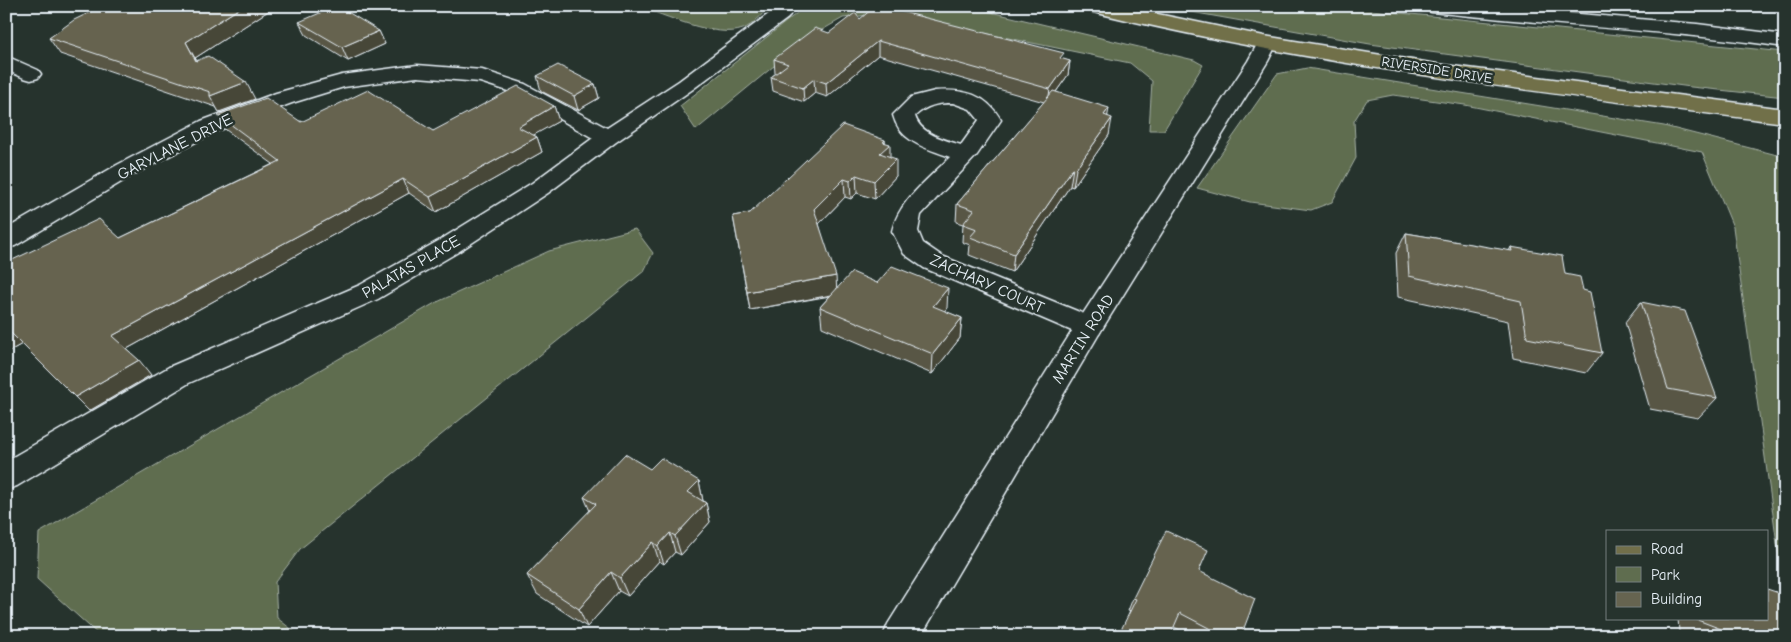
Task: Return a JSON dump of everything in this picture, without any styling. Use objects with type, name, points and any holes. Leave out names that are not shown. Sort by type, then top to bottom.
[{"type":"main road","name":"RIVERSIDE DRIVE","points":[[1092,6],[1267,43],[1468,76],[1785,116]]},
{"type":"street","name":"PALATAS PLACE","points":[[6,477],[179,375],[376,288],[449,246],[540,188],[608,137],[686,85],[780,14],[786,6]]},
{"type":"street","points":[[1432,6],[1491,14],[1605,21],[1740,34],[1785,41]]},
{"type":"street","name":"MARTIN ROAD","points":[[901,636],[1089,327],[1253,69],[1267,43]]},
{"type":"street","points":[[6,62],[31,74]]},
{"type":"street","name":"GARYLANE DRIVE","points":[[6,240],[125,170],[209,126],[284,98],[342,81],[417,72],[482,76],[518,88],[608,137]]},
{"type":"street","name":"ZACHARY COURT","points":[[964,154],[909,213],[904,230],[913,248],[933,262],[1089,327]]},
{"type":"green space","points":[[638,6],[769,6],[750,25],[743,29],[719,31],[690,25]]},
{"type":"green space","points":[[801,6],[965,6],[1194,60],[1203,65],[1164,130],[1149,130],[1152,81],[1130,63],[886,13],[843,18],[808,38],[696,130],[680,106],[797,13]]},
{"type":"green space","points":[[1158,6],[1332,6],[1785,52],[1785,97],[1691,87],[1370,44]]},
{"type":"green space","points":[[1307,68],[1664,126],[1785,157],[1785,601],[1733,227],[1702,152],[1465,105],[1393,95],[1367,100],[1354,121],[1356,158],[1332,202],[1311,210],[1250,202],[1197,188],[1277,74]]},
{"type":"green space","points":[[635,229],[653,253],[644,271],[300,549],[275,582],[277,618],[300,636],[100,636],[37,579],[39,533],[435,303],[549,251]]},
{"type":"building","points":[[103,6],[243,6],[186,42],[196,61],[208,56],[246,82],[210,96],[210,92],[49,38],[74,20]]},
{"type":"building","points":[[336,6],[379,31],[342,47],[299,22]]},
{"type":"building","points":[[873,8],[884,11],[887,8],[1064,53],[1060,58],[1070,61],[1050,89],[878,41],[826,83],[814,79],[803,88],[771,77],[788,64],[774,59],[815,28],[829,33],[855,13],[860,19]]},
{"type":"building","points":[[558,65],[595,84],[574,96],[537,76]]},
{"type":"building","points":[[518,86],[554,106],[518,127],[537,137],[430,197],[403,179],[112,336],[139,360],[75,397],[8,330],[6,331],[6,263],[99,219],[120,238],[280,161],[218,115],[266,98],[301,122],[368,90],[433,131]]},
{"type":"building","points":[[1053,91],[1109,108],[1104,115],[1112,118],[1076,169],[1073,168],[1014,254],[970,237],[977,229],[963,224],[974,210],[957,204]]},
{"type":"building","points":[[843,125],[885,140],[883,142],[890,144],[880,153],[896,159],[874,181],[856,175],[850,181],[844,179],[814,209],[836,276],[747,292],[733,216],[750,213]]},
{"type":"building","points":[[1406,233],[1512,251],[1511,247],[1562,256],[1565,274],[1580,277],[1583,290],[1590,292],[1602,353],[1527,338],[1521,301],[1409,276]]},
{"type":"building","points":[[892,266],[948,288],[933,306],[962,318],[933,354],[820,307],[852,272],[877,283]]},
{"type":"building","points":[[1641,302],[1685,311],[1717,398],[1668,389]]},
{"type":"building","points":[[625,454],[650,469],[661,458],[699,481],[688,492],[706,503],[675,536],[670,533],[658,546],[653,542],[620,578],[611,572],[579,609],[527,575],[596,504],[584,497]]},
{"type":"building","points":[[1166,531],[1208,550],[1199,571],[1255,599],[1241,636],[1224,636],[1180,613],[1170,636],[1118,636],[1136,599],[1133,598]]},
{"type":"building","points":[[1768,589],[1785,595],[1785,636],[1739,636],[1698,620],[1768,620]]}]
